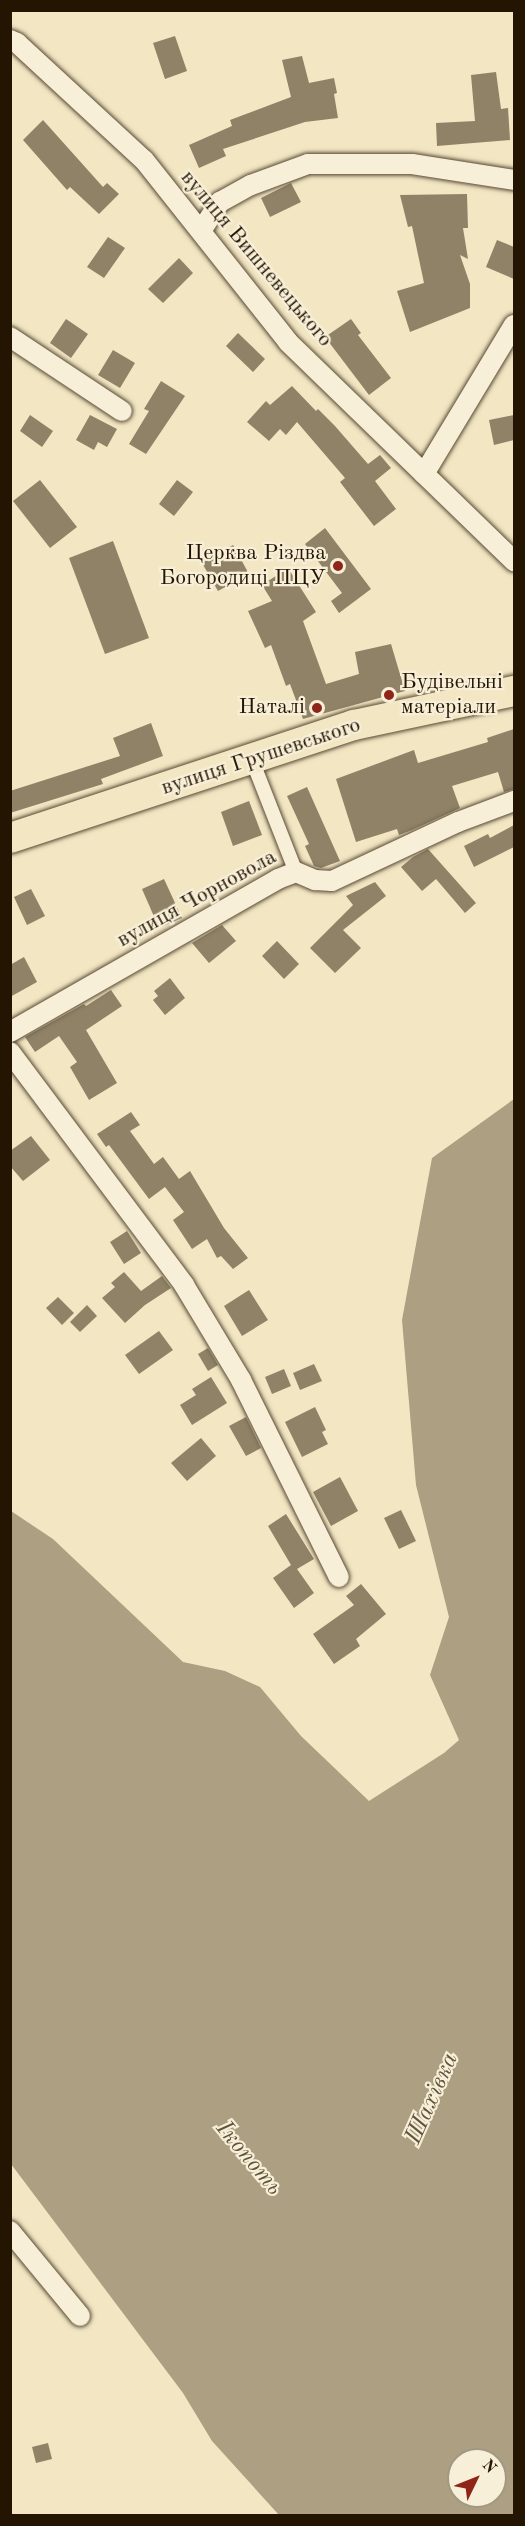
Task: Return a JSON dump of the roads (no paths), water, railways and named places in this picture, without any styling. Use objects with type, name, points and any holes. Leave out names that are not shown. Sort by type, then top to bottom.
[{"type":"main road","name":"вулиця Грушевського","points":[[10,838],[354,725],[514,691]]},
{"type":"street","name":"вулиця Вишневецького","points":[[10,40],[17,43],[144,160],[288,342],[514,561]]},
{"type":"street","points":[[201,231],[220,202],[251,186],[308,164],[412,165],[514,180]]},
{"type":"street","points":[[424,474],[514,326]]},
{"type":"street","points":[[10,337],[122,411]]},
{"type":"street","points":[[252,760],[296,872]]},
{"type":"street","name":"вулиця Чорновола","points":[[10,1032],[278,879],[296,872],[315,880],[332,880],[458,822],[514,801]]},
{"type":"street","points":[[10,1052],[184,1285],[236,1371],[339,1577]]},
{"type":"street","points":[[10,2231],[80,2316]]},
{"type":"water","points":[[514,1099],[514,2515],[279,2515],[212,2441],[183,2393],[11,2164],[11,1511],[53,1539],[183,1662],[225,1671],[260,1687],[301,1736],[369,1801],[444,1753],[459,1740],[430,1675],[449,1617],[416,1485],[402,1320],[432,1158]]},
{"type":"place","name":"Церква Різдва Богородиці ПЦУ","points":[[338,566]]},
{"type":"place","name":"Будівельні матеріали","points":[[389,695]]},
{"type":"place","name":"Наталі","points":[[317,708]]},
{"type":"water label","name":"Шахівка","points":[[433,2099]]},
{"type":"water label","name":"Ікопоть","points":[[248,2159]]}]
